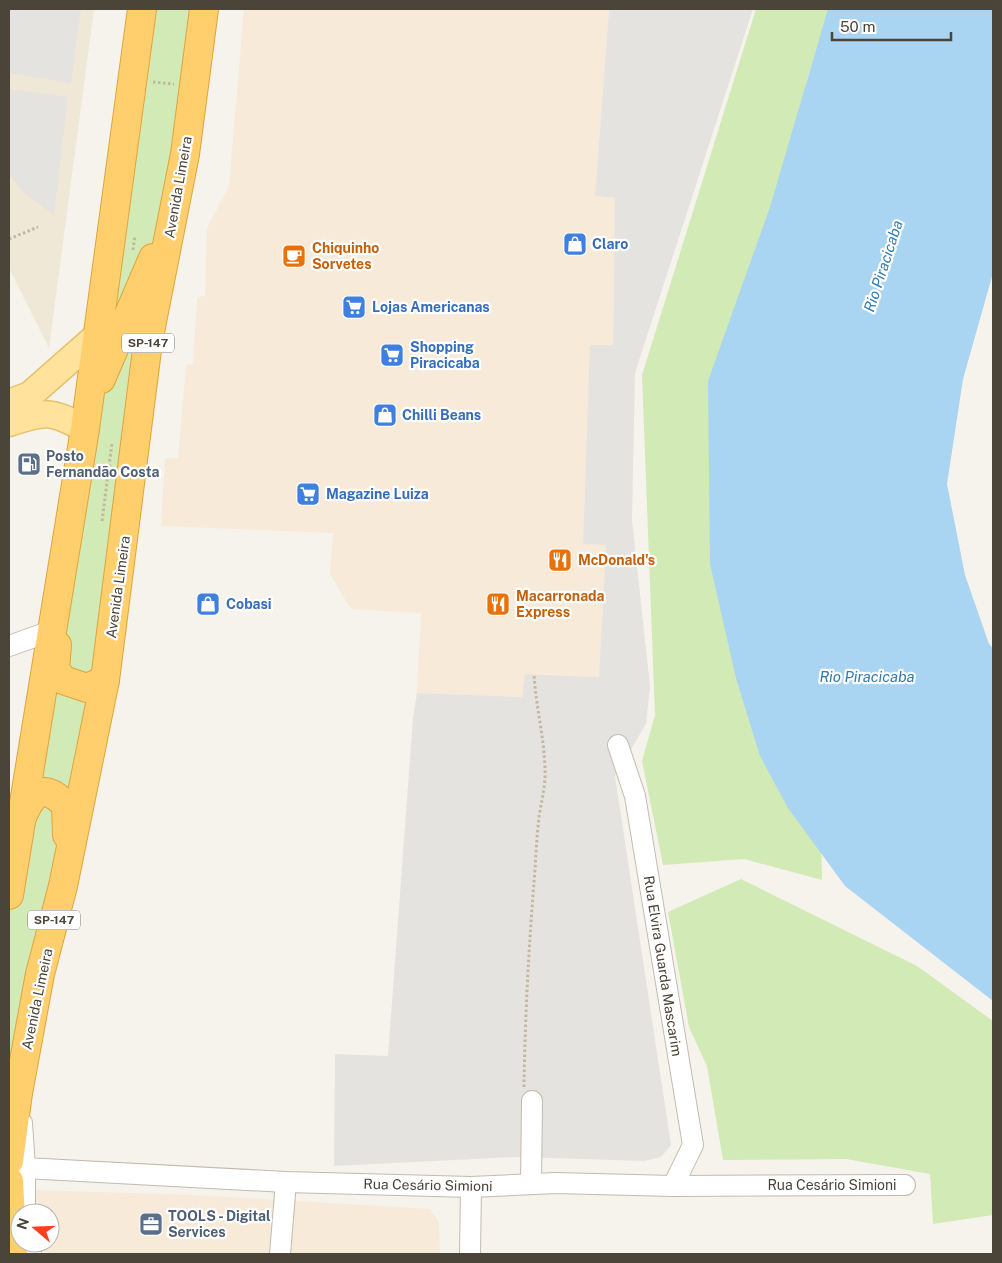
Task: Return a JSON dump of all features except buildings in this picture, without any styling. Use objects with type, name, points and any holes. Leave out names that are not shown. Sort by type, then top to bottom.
[{"type":"highway","points":[[9,895],[85,429],[142,9]]},
{"type":"highway","name":"Avenida Limeira","points":[[13,1254],[14,1170],[18,1093],[40,974],[63,886],[105,680],[148,342],[175,206],[204,9]]},
{"type":"highway","points":[[90,391],[102,377],[175,206]]},
{"type":"highway","points":[[64,562],[55,669],[63,680],[83,687],[88,688],[105,680]]},
{"type":"highway","points":[[22,817],[30,799],[37,794],[45,792],[58,796],[66,804],[68,820],[63,886]]},
{"type":"main road","points":[[9,403],[30,395],[97,336]]},
{"type":"main road","points":[[9,423],[39,413],[90,391]]},
{"type":"main road","points":[[39,413],[62,416],[85,429]]},
{"type":"street","points":[[9,646],[51,631]]},
{"type":"street","name":"Rua Elvira Guarda Mascarim","points":[[618,745],[635,796],[693,1145],[673,1186]]},
{"type":"street","points":[[528,1096],[531,1184]]},
{"type":"street","points":[[14,1170],[23,1203]]},
{"type":"street","name":"Rua Cesário Simioni","points":[[14,1170],[286,1182],[471,1187],[531,1184],[673,1186],[905,1185]]},
{"type":"street","points":[[280,1254],[286,1182]]},
{"type":"street","points":[[470,1254],[471,1187]]},
{"type":"path","points":[[153,72],[152,81],[194,87]]},
{"type":"path","points":[[9,238],[38,227]]},
{"type":"path","points":[[528,1096],[533,889],[539,818],[545,781],[544,742],[540,730],[540,712],[535,701],[534,674]]},
{"type":"shaded area","points":[[9,9],[94,9],[49,348],[9,268]]},
{"type":"shaded area","points":[[9,9],[81,9],[71,83],[9,73]]},
{"type":"shaded area","name":"Shopping Piracicaba","points":[[244,9],[609,9],[595,196],[615,198],[613,346],[591,345],[583,544],[606,545],[599,677],[543,674],[522,697],[417,693],[421,613],[351,609],[330,574],[333,533],[161,526],[165,458],[178,458],[186,365],[193,364],[197,297],[205,296],[207,228],[229,186]]},
{"type":"shaded area","points":[[609,9],[753,9],[635,373],[632,520],[650,686],[646,724],[615,776],[671,1145],[661,1157],[644,1161],[517,1157],[334,1166],[335,1054],[388,1056],[413,718],[417,693],[522,697],[525,674],[599,677],[606,545],[583,544],[590,345],[613,345],[615,198],[595,196]]},
{"type":"shaded area","points":[[9,89],[68,97],[54,215],[23,192],[9,174]]},
{"type":"shaded area","points":[[34,1190],[194,1195],[430,1209],[439,1222],[440,1254],[45,1254],[60,1253],[60,1203],[36,1203]]},
{"type":"green space","points":[[142,9],[204,9],[146,361],[9,1161],[9,893]]},
{"type":"green space","points":[[756,9],[829,9],[806,83],[822,880],[744,859],[663,865],[642,761],[655,715],[642,375]]},
{"type":"green space","points":[[741,879],[917,966],[993,1021],[993,1215],[933,1224],[930,1174],[846,1159],[723,1160],[707,1066],[689,1027],[668,912]]},
{"type":"water","name":"Rio Piracicaba","points":[[828,9],[993,9],[993,273],[963,379],[947,484],[965,575],[989,644],[993,648],[993,1001],[845,886],[788,808],[760,756],[736,678],[710,564],[708,381],[770,207]]},
{"type":"place","name":"Claro","points":[[575,244]]},
{"type":"place","name":"Chiquinho Sorvetes","points":[[294,256]]},
{"type":"place","name":"Lojas Americanas","points":[[354,307]]},
{"type":"place","name":"Shopping Piracicaba","points":[[392,355]]},
{"type":"place","name":"Chilli Beans","points":[[385,415]]},
{"type":"place","name":"Posto Fernandão Costa","points":[[29,464]]},
{"type":"place","name":"Magazine Luiza","points":[[308,494]]},
{"type":"place","name":"McDonald's","points":[[560,560]]},
{"type":"place","name":"Cobasi","points":[[208,604]]},
{"type":"place","name":"Macarronada Express","points":[[498,604]]},
{"type":"place","name":"TOOLS - Digital Services","points":[[151,1224]]}]
